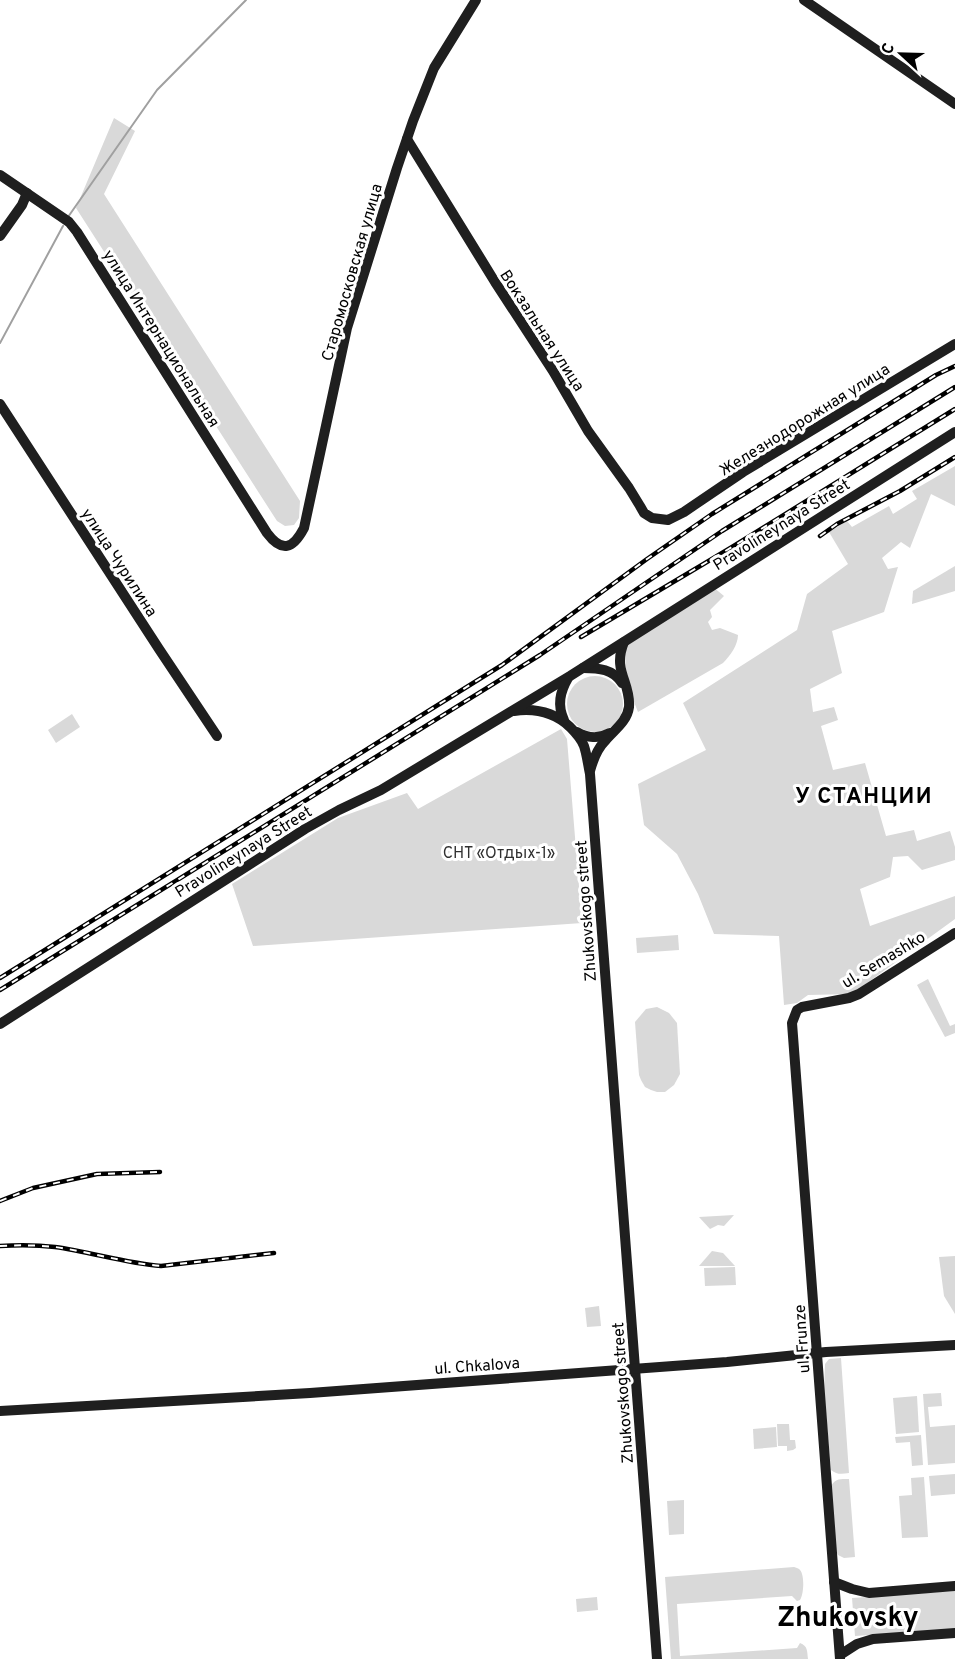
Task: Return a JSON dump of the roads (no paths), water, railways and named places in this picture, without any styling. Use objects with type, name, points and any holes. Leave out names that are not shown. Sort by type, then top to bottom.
[{"type":"street","name":"Старомосковская улица","points":[[273,542],[283,546],[296,543],[304,528],[347,328],[407,139],[434,68],[476,0]]},
{"type":"street","points":[[804,0],[955,104]]},
{"type":"street","name":"Вокзальная улица","points":[[407,139],[553,371],[588,431],[630,488],[644,513],[652,518],[668,520]]},
{"type":"street","name":"улица Интернациональная","points":[[0,175],[69,222],[77,232],[273,542]]},
{"type":"street","points":[[0,236],[22,205],[27,193]]},
{"type":"street","name":"Железнодорожная улица","points":[[668,520],[955,344]]},
{"type":"street","name":"улица Чурилина","points":[[0,404],[217,736]]},
{"type":"street","name":"Pravolineynaya Street","points":[[582,668],[955,432]]},
{"type":"street","points":[[590,774],[592,763],[600,746],[626,717],[628,698],[619,663],[624,642]]},
{"type":"street","points":[[564,720],[559,702],[562,689],[570,676],[582,668],[604,669],[613,673],[626,688]]},
{"type":"street","name":"Pravolineynaya Street","points":[[0,1024],[304,829],[381,790],[570,676]]},
{"type":"street","points":[[507,712],[520,710],[552,714],[564,720],[574,731],[592,737],[605,736],[616,730]]},
{"type":"street","name":"Zhukovskogo street","points":[[574,731],[584,746],[590,774],[657,1659]]},
{"type":"street","name":"ul. Semashko","points":[[793,1017],[802,1007],[859,994],[955,933]]},
{"type":"street","name":"ul. Frunze","points":[[793,1017],[840,1657]]},
{"type":"street","name":"ul. Chkalova","points":[[0,1411],[310,1393],[818,1353],[955,1345]]},
{"type":"street","points":[[834,1582],[869,1593],[955,1586]]},
{"type":"street","points":[[840,1657],[857,1644],[873,1639],[955,1633]]},
{"type":"waterway","points":[[68,217],[157,90],[246,0]]},
{"type":"waterway","points":[[0,343],[63,226]]},
{"type":"railway","points":[[0,978],[502,665],[712,514],[936,375],[955,366]]},
{"type":"railway","points":[[0,990],[540,655],[722,531],[955,387]]},
{"type":"railway","points":[[581,637],[955,409]]},
{"type":"railway","points":[[820,536],[955,457]]},
{"type":"railway","points":[[0,1201],[33,1188],[97,1174],[160,1172]]},
{"type":"railway","points":[[0,1246],[55,1247],[161,1266],[274,1253]]},
{"type":"district","name":"У СТАНЦИИ","points":[[864,795]]},
{"type":"district","name":"Zhukovsky","points":[[848,1616]]},
{"type":"park label","name":"СНТ «Отдых-1»","points":[[499,852]]}]
